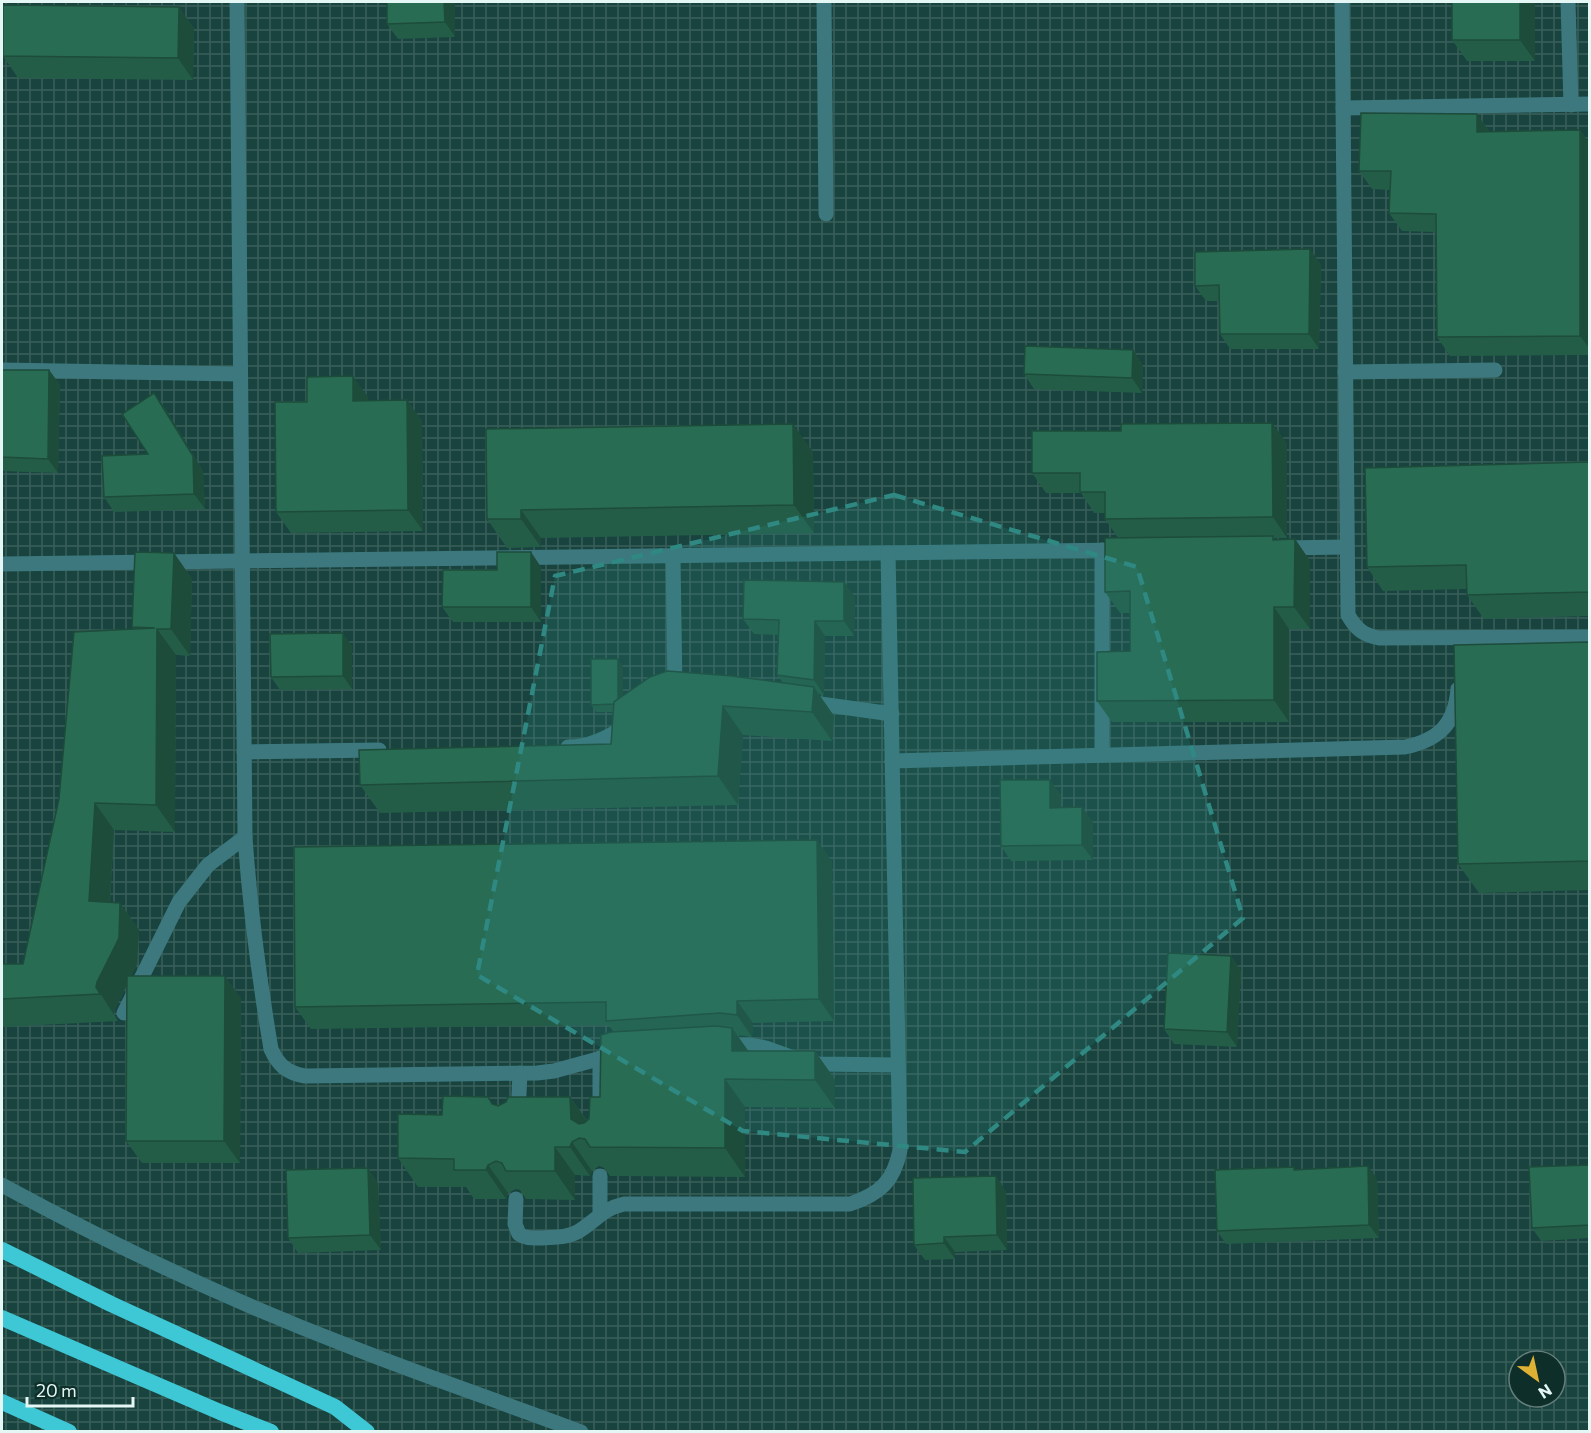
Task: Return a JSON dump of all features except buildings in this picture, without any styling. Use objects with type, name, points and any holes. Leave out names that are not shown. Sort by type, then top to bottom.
[{"type":"highway","points":[[2,1250],[111,1304],[334,1407],[368,1431]]},
{"type":"highway","points":[[2,1318],[220,1412],[271,1431]]},
{"type":"highway","points":[[2,1402],[69,1431]]},
{"type":"street","points":[[237,2],[245,837],[250,908],[259,979],[272,1049],[283,1068],[294,1074],[305,1076],[554,1071],[639,1050]]},
{"type":"street","points":[[824,2],[826,214]]},
{"type":"street","points":[[1342,2],[1348,615],[1355,627],[1366,635],[1379,639],[1455,643],[1590,637]]},
{"type":"street","points":[[1568,2],[1571,105]]},
{"type":"street","points":[[1343,108],[1590,104]]},
{"type":"street","points":[[2,370],[239,374]]},
{"type":"street","points":[[1345,372],[1495,370]]},
{"type":"street","points":[[1266,548],[1347,547]]},
{"type":"street","points":[[2,564],[1137,549]]},
{"type":"street","points":[[1102,550],[1102,755]]},
{"type":"street","points":[[516,1199],[516,1230],[529,1239],[571,1235],[611,1206],[624,1204],[850,1204],[879,1191],[890,1179],[897,1165],[900,1149],[888,553]]},
{"type":"street","points":[[673,556],[669,695],[693,688]]},
{"type":"street","points":[[892,761],[1405,747],[1422,743],[1437,735],[1449,723],[1456,707],[1456,669]]},
{"type":"street","points":[[791,700],[892,714]]},
{"type":"street","points":[[551,747],[574,747],[600,741],[639,716]]},
{"type":"street","points":[[244,752],[398,750]]},
{"type":"street","points":[[124,1013],[179,902],[208,865],[245,837]]},
{"type":"street","points":[[715,1046],[751,1045],[819,1064],[898,1065]]},
{"type":"street","points":[[600,1058],[600,1132]]},
{"type":"street","points":[[518,1125],[520,1073]]},
{"type":"street","points":[[600,1176],[600,1213]]},
{"type":"street","points":[[2,1185],[148,1260],[249,1305],[350,1347],[581,1431]]},
{"type":"highlighted area","points":[[894,495],[1137,567],[1243,918],[965,1152],[743,1131],[477,975],[555,576]]},
{"type":"shaded area","points":[[2,2],[1589,2],[1589,1431],[2,1432]]}]
